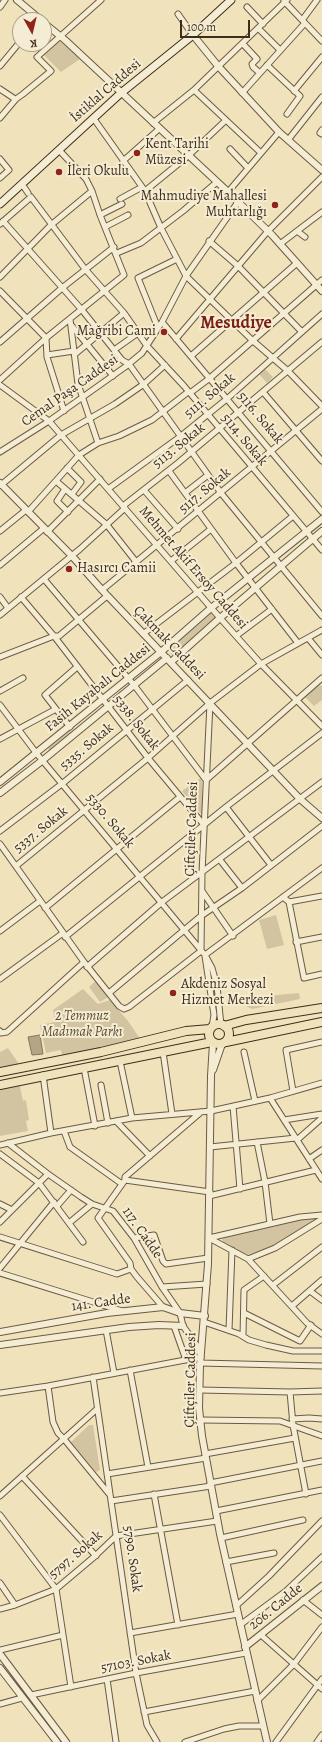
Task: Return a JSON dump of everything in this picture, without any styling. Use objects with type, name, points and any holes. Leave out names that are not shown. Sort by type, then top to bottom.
[{"type":"highway","points":[[0,1072],[101,1052],[186,1031],[211,1028],[246,1020],[322,1008]]},
{"type":"highway","points":[[0,1084],[322,1022]]},
{"type":"highway","points":[[218,1043],[229,1033],[223,1025]]},
{"type":"highway","points":[[211,1028],[208,1034],[218,1043]]},
{"type":"main road","name":"İstiklal Caddesi","points":[[0,204],[121,93],[231,0]]},
{"type":"street","points":[[0,7],[5,0]]},
{"type":"street","points":[[17,0],[31,12]]},
{"type":"street","points":[[0,118],[15,99],[51,70],[37,56],[101,0]]},
{"type":"street","points":[[242,93],[268,65],[304,21],[316,0]]},
{"type":"street","points":[[153,123],[194,90],[243,44],[285,1],[322,41]]},
{"type":"street","points":[[247,7],[263,24]]},
{"type":"street","points":[[178,14],[191,33],[242,93],[279,132],[322,170]]},
{"type":"street","points":[[258,28],[280,50]]},
{"type":"street","points":[[52,30],[228,192],[268,231],[322,291]]},
{"type":"street","points":[[243,44],[257,59],[252,64],[253,67],[260,73]]},
{"type":"street","points":[[0,66],[12,51]]},
{"type":"street","points":[[294,91],[322,56]]},
{"type":"street","points":[[268,65],[300,96],[287,114]]},
{"type":"street","points":[[0,89],[15,99]]},
{"type":"street","points":[[194,90],[261,153]]},
{"type":"street","points":[[288,140],[322,98]]},
{"type":"street","points":[[94,119],[143,189],[176,259],[186,276],[252,340],[288,371],[322,406]]},
{"type":"street","points":[[100,215],[143,189],[188,156],[226,120]]},
{"type":"street","points":[[123,161],[159,129]]},
{"type":"street","points":[[228,192],[279,132]]},
{"type":"street","points":[[230,149],[248,168]]},
{"type":"street","points":[[0,380],[46,338],[124,275],[117,253],[86,178],[59,150]]},
{"type":"street","points":[[0,159],[9,170],[0,178]]},
{"type":"street","points":[[176,339],[268,231],[322,177]]},
{"type":"street","points":[[117,253],[141,243],[183,211],[216,182]]},
{"type":"street","name":"5114. Sokak","points":[[22,184],[85,269],[124,313],[147,346],[189,392],[322,550]]},
{"type":"street","points":[[0,276],[52,225],[92,191]]},
{"type":"street","points":[[29,195],[2,223],[28,248],[82,310],[122,360],[129,364],[164,411],[221,493],[322,615]]},
{"type":"street","name":"Cemal Paşa Caddesi","points":[[0,452],[64,411],[142,353],[162,322],[186,276],[209,241],[238,202]]},
{"type":"street","points":[[280,244],[322,212]]},
{"type":"street","points":[[105,227],[128,216]]},
{"type":"street","points":[[297,231],[305,237]]},
{"type":"street","points":[[209,241],[238,266],[263,294],[302,332]]},
{"type":"street","points":[[1,340],[85,269],[114,247]]},
{"type":"street","points":[[158,328],[138,278],[176,259]]},
{"type":"street","points":[[191,356],[234,321],[297,263]]},
{"type":"street","points":[[0,531],[27,511],[79,456],[98,443],[119,436],[152,420],[210,378],[322,280]]},
{"type":"street","points":[[0,291],[46,338],[47,355],[54,383],[64,411]]},
{"type":"street","points":[[47,355],[74,352],[87,345],[124,313]]},
{"type":"street","name":"5111. Sokak","points":[[108,489],[181,436],[228,398],[322,314]]},
{"type":"street","points":[[70,319],[78,384],[98,443]]},
{"type":"street","name":"5116. Sokak","points":[[162,322],[228,398],[322,512]]},
{"type":"street","points":[[71,326],[113,376]]},
{"type":"street","points":[[114,350],[138,333]]},
{"type":"street","name":"5113. Sokak","points":[[0,615],[72,556],[144,490],[192,452],[322,342]]},
{"type":"street","points":[[1,484],[61,435],[114,404],[144,384],[165,365]]},
{"type":"street","name":"Mehmet Akif Ersoy Caddesi","points":[[0,385],[49,421],[261,664],[322,726]]},
{"type":"street","points":[[263,392],[322,461]]},
{"type":"street","name":"5117. Sokak","points":[[102,590],[199,512],[322,409]]},
{"type":"street","points":[[67,468],[81,482],[72,494]]},
{"type":"street","points":[[169,471],[236,563],[298,643]]},
{"type":"street","points":[[185,493],[208,475]]},
{"type":"street","points":[[0,565],[68,512],[100,479]]},
{"type":"street","points":[[56,482],[107,525],[137,563]]},
{"type":"street","name":"Çakmak Caddesi","points":[[1,484],[72,556],[107,596],[300,799],[322,818]]},
{"type":"street","points":[[65,489],[57,501],[68,512]]},
{"type":"street","points":[[144,490],[178,529]]},
{"type":"street","points":[[144,634],[236,563],[293,516]]},
{"type":"street","name":"Fasih Kayabalı Caddesi","points":[[0,782],[37,754],[161,652],[211,608],[322,519]]},
{"type":"street","points":[[170,561],[211,529]]},
{"type":"street","name":"Fasih Kayabalı Caddesi","points":[[0,793],[43,760],[134,685],[169,660],[322,531]]},
{"type":"street","points":[[44,579],[134,685],[206,780],[247,742],[322,678]]},
{"type":"street","points":[[0,657],[54,636],[59,636],[107,596]]},
{"type":"street","points":[[0,597],[8,608]]},
{"type":"street","name":"5338. Sokak","points":[[21,597],[54,636],[148,758],[204,825]]},
{"type":"street","points":[[236,636],[272,609]]},
{"type":"street","name":"5337. Sokak","points":[[16,866],[148,758],[210,703],[261,664],[322,630]]},
{"type":"street","points":[[308,638],[322,655]]},
{"type":"street","points":[[70,727],[45,695],[77,667]]},
{"type":"street","points":[[0,690],[23,678]]},
{"type":"street","name":"5335. Sokak","points":[[0,831],[62,783],[188,680]]},
{"type":"street","name":"Çiftçiler Caddesi","points":[[210,703],[201,916],[203,953],[214,1015],[211,1028]]},
{"type":"street","name":"5330. Sokak","points":[[0,705],[37,754],[117,848],[203,953]]},
{"type":"street","points":[[0,739],[56,709]]},
{"type":"street","points":[[0,979],[64,935],[322,733]]},
{"type":"street","points":[[1,1032],[7,1032],[162,902],[322,782]]},
{"type":"street","points":[[45,908],[180,796]]},
{"type":"street","points":[[226,807],[271,865]]},
{"type":"street","points":[[109,993],[201,916],[242,888],[322,826]]},
{"type":"street","points":[[0,844],[86,965],[119,1006],[124,1008],[128,1007],[203,953],[233,936],[322,868]]},
{"type":"street","points":[[220,860],[242,888]]},
{"type":"street","points":[[202,891],[233,936]]},
{"type":"street","points":[[289,902],[322,896]]},
{"type":"street","points":[[283,897],[289,902],[304,978],[322,974]]},
{"type":"street","points":[[0,931],[40,901]]},
{"type":"street","points":[[296,942],[322,936]]},
{"type":"street","name":"Çiftçiler Caddesi","points":[[203,953],[212,968],[217,986],[223,1025]]},
{"type":"street","points":[[293,1091],[286,1050],[322,1042]]},
{"type":"street","name":"Çiftçiler Caddesi","points":[[218,1043],[211,1076],[209,1238],[201,1360],[201,1420],[217,1521],[267,1742]]},
{"type":"street","points":[[162,1052],[172,1114]]},
{"type":"street","points":[[244,1052],[255,1101]]},
{"type":"street","points":[[120,1061],[132,1118]]},
{"type":"street","points":[[84,1068],[95,1126]]},
{"type":"street","points":[[43,1076],[51,1133]]},
{"type":"street","points":[[0,1145],[51,1133],[132,1118],[211,1111],[270,1098],[322,1083]]},
{"type":"street","points":[[101,1085],[108,1122]]},
{"type":"street","points":[[270,1098],[322,1179]]},
{"type":"street","points":[[233,1106],[240,1188]]},
{"type":"street","points":[[163,1307],[132,1269],[130,1263],[98,1218],[125,1177],[200,1112]]},
{"type":"street","points":[[284,1120],[322,1114]]},
{"type":"street","points":[[210,1147],[296,1139],[322,1118]]},
{"type":"street","points":[[116,1121],[150,1156]]},
{"type":"street","points":[[64,1131],[70,1147],[123,1182],[210,1194],[316,1170]]},
{"type":"street","points":[[258,1142],[270,1224]]},
{"type":"street","name":"117. Cadde","points":[[8,1143],[70,1190],[92,1204],[105,1207],[113,1211],[134,1238],[162,1287],[180,1313]]},
{"type":"street","points":[[309,1159],[322,1150]]},
{"type":"street","points":[[0,1154],[39,1183],[83,1242]]},
{"type":"street","points":[[0,1222],[48,1174]]},
{"type":"street","points":[[0,1268],[55,1204],[70,1190]]},
{"type":"street","points":[[0,1204],[12,1210]]},
{"type":"street","points":[[69,1222],[92,1204]]},
{"type":"street","points":[[209,1238],[300,1217],[322,1215]]},
{"type":"street","points":[[248,1259],[275,1248],[322,1219]]},
{"type":"street","points":[[134,1238],[154,1235],[163,1261],[166,1264],[208,1258]]},
{"type":"street","points":[[0,1237],[117,1274],[132,1269]]},
{"type":"street","points":[[209,1238],[248,1259],[311,1326],[322,1334]]},
{"type":"street","points":[[273,1285],[322,1247]]},
{"type":"street","points":[[229,1330],[232,1250]]},
{"type":"street","points":[[0,1273],[124,1312]]},
{"type":"street","points":[[243,1336],[244,1290],[264,1276]]},
{"type":"street","points":[[292,1306],[322,1280]]},
{"type":"street","points":[[162,1287],[207,1284]]},
{"type":"street","points":[[310,1291],[322,1300]]},
{"type":"street","name":"141. Cadde","points":[[0,1332],[163,1307],[204,1319]]},
{"type":"street","points":[[180,1313],[183,1326],[198,1348],[201,1360]]},
{"type":"street","points":[[244,1313],[300,1341],[311,1326]]},
{"type":"street","points":[[204,1319],[249,1340],[266,1345],[292,1351],[322,1351]]},
{"type":"street","name":"141. Cadde","points":[[0,1345],[106,1330],[159,1325],[183,1326]]},
{"type":"street","points":[[174,1326],[186,1360]]},
{"type":"street","points":[[106,1330],[114,1373]]},
{"type":"street","points":[[0,1393],[48,1386],[186,1360],[322,1366]]},
{"type":"street","points":[[130,1370],[148,1467]]},
{"type":"street","name":"5790. Sokak","points":[[93,1377],[136,1673],[147,1725],[157,1742]]},
{"type":"street","points":[[48,1386],[53,1422],[58,1433],[64,1438],[111,1498],[154,1494],[322,1461]]},
{"type":"street","points":[[200,1390],[290,1392],[322,1391]]},
{"type":"street","points":[[290,1392],[292,1419],[306,1494]]},
{"type":"street","points":[[0,1496],[97,1409]]},
{"type":"street","points":[[292,1419],[322,1419]]},
{"type":"street","points":[[201,1420],[280,1421],[322,1436]]},
{"type":"street","points":[[107,1474],[295,1438]]},
{"type":"street","points":[[22,1476],[96,1556]]},
{"type":"street","points":[[216,1510],[322,1490]]},
{"type":"street","points":[[154,1494],[178,1625]]},
{"type":"street","points":[[0,1514],[56,1589],[71,1687]]},
{"type":"street","points":[[221,1538],[303,1520]]},
{"type":"street","name":"5797. Sokak","points":[[0,1609],[15,1605],[56,1589],[96,1556],[116,1536],[217,1521]]},
{"type":"street","points":[[236,1606],[269,1576],[321,1524]]},
{"type":"street","points":[[226,1562],[274,1553]]},
{"type":"street","points":[[240,1625],[286,1591],[322,1557]]},
{"type":"street","points":[[0,1583],[15,1605]]},
{"type":"street","name":"206. Cadde","points":[[246,1650],[261,1635],[322,1586]]},
{"type":"street","points":[[303,1600],[322,1615]]},
{"type":"street","points":[[130,1633],[238,1614]]},
{"type":"street","points":[[257,1701],[294,1664],[322,1627]]},
{"type":"street","points":[[0,1650],[63,1634]]},
{"type":"street","points":[[261,1635],[322,1689]]},
{"type":"street","name":"57103. Sokak","points":[[31,1695],[246,1650]]},
{"type":"street","points":[[0,1654],[66,1742]]},
{"type":"street","points":[[0,1668],[57,1742]]},
{"type":"street","points":[[107,1679],[116,1742]]},
{"type":"street","points":[[276,1742],[322,1679]]},
{"type":"street","points":[[144,1712],[255,1691]]},
{"type":"street","points":[[0,1704],[31,1695]]},
{"type":"street","points":[[185,1742],[201,1739],[239,1726],[263,1726]]},
{"type":"street","name":"Çiftçiler Caddesi","points":[[263,1726],[264,1742]]},
{"type":"street","points":[[317,1742],[322,1735]]},
{"type":"green space","points":[[60,41],[80,59],[61,72],[44,55],[47,52],[52,52],[52,48]]},
{"type":"green space","points":[[265,369],[273,377],[267,383],[259,374]]},
{"type":"green space","points":[[210,611],[216,619],[174,657],[167,649]]},
{"type":"green space","points":[[320,685],[322,686],[322,700],[314,706],[304,696]]},
{"type":"green space","points":[[69,729],[73,734],[51,752],[47,747]]},
{"type":"green space","points":[[202,777],[202,815],[182,791]]},
{"type":"green space","points":[[276,915],[284,945],[267,949],[259,920]]},
{"type":"green space","points":[[96,981],[108,997],[100,1002],[89,987]]},
{"type":"green space","name":"2 Temmuz Madımak Parkı","points":[[83,989],[98,1004],[110,1000],[128,1021],[141,1040],[62,1055],[61,1050],[46,1053],[40,1025],[55,1022],[53,1010]]},
{"type":"green space","points":[[299,993],[300,999],[252,1009],[244,1005],[240,998],[244,997],[247,1000],[255,1002],[266,1000],[266,996]]},
{"type":"green space","points":[[8,1048],[19,1064],[0,1067],[0,1052]]},
{"type":"green space","points":[[20,1086],[23,1101],[26,1100],[29,1120],[26,1121],[28,1131],[0,1136],[0,1090]]},
{"type":"green space","points":[[319,1218],[274,1246],[247,1255],[223,1242],[222,1238],[300,1220]]},
{"type":"green space","points":[[89,1425],[93,1425],[100,1470],[96,1472],[71,1442]]},
{"type":"shaded area","points":[[40,1035],[43,1054],[32,1055],[28,1037]]},
{"type":"place","name":"Kent Tarihi Müzesi","points":[[137,153]]},
{"type":"place","name":"İleri Okulu","points":[[59,172]]},
{"type":"place","name":"Mahmudiye Mahallesi Muhtarlığı","points":[[275,205]]},
{"type":"place","name":"Mağribi Cami","points":[[164,332]]},
{"type":"place","name":"Hasırcı Camii","points":[[69,569]]},
{"type":"place","name":"Akdeniz Sosyal Hizmet Merkezi","points":[[173,993]]},
{"type":"district","name":"Mesudiye","points":[[236,324]]}]
